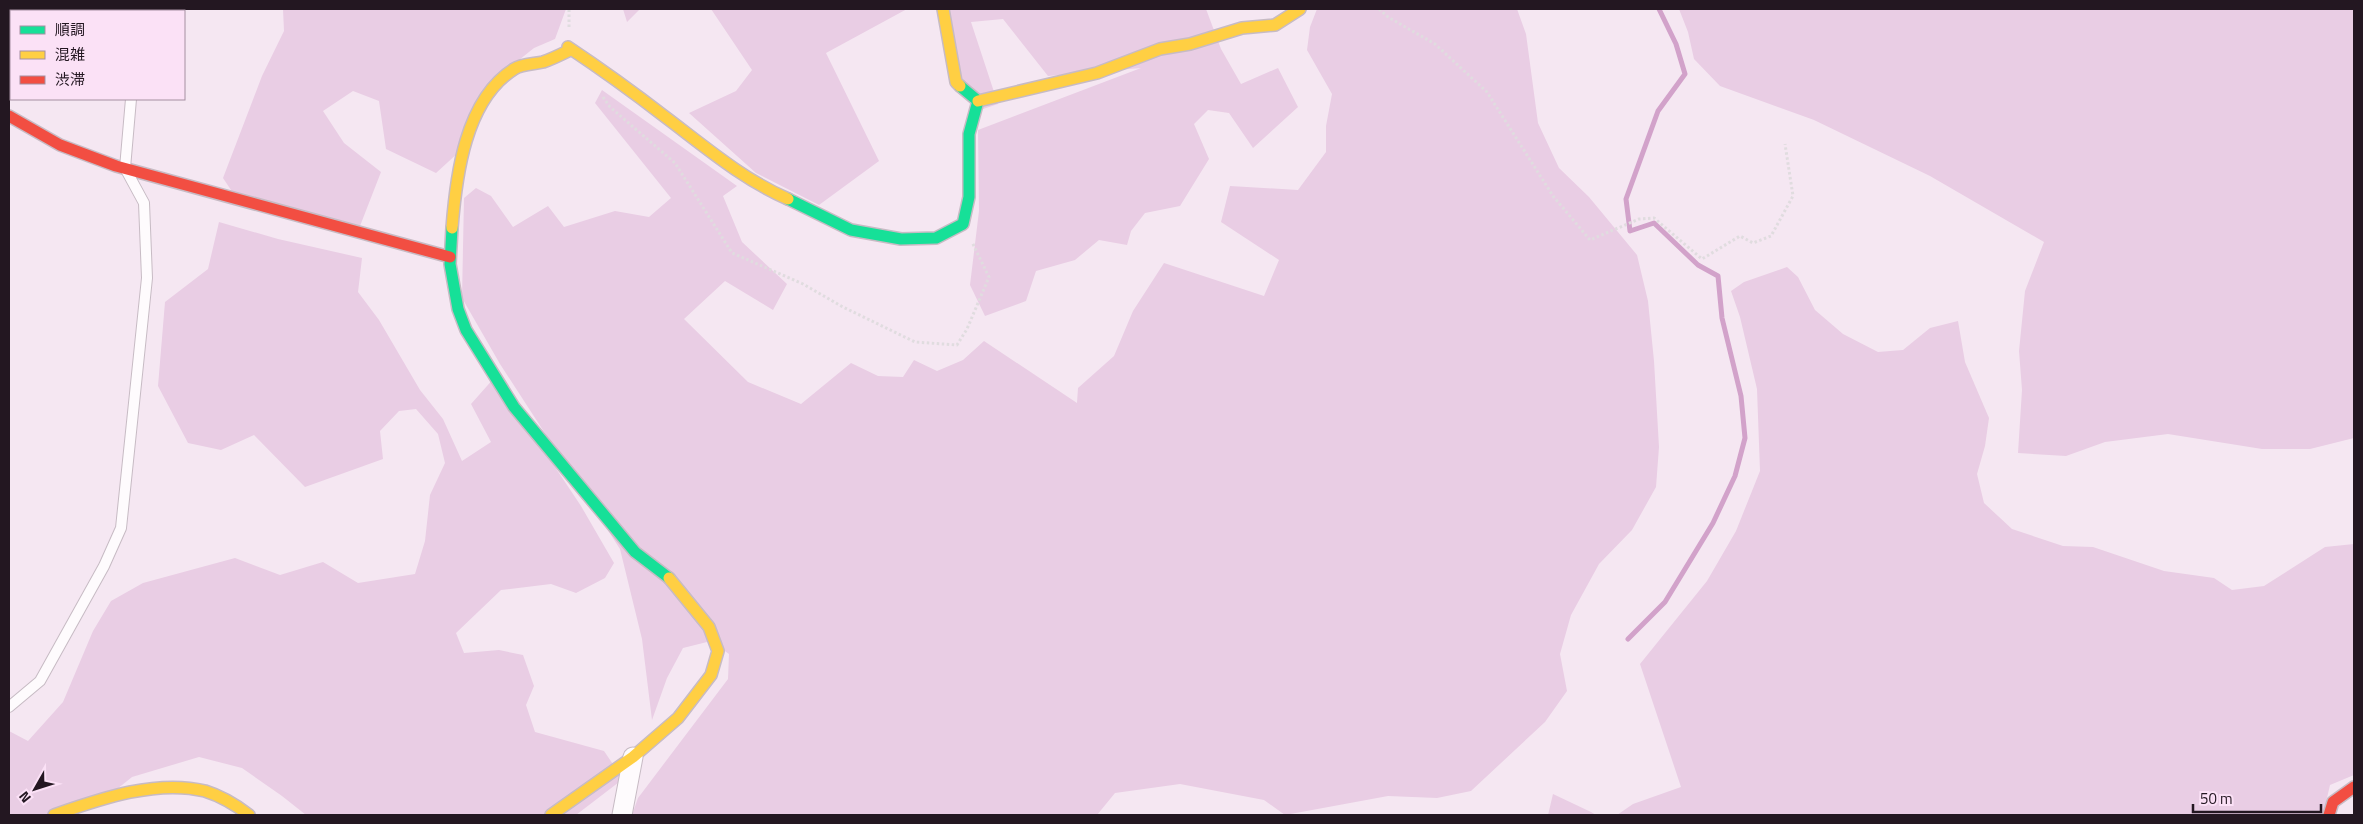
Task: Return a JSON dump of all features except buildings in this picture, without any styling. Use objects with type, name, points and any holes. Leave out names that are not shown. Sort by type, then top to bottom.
[{"type":"street","points":[[943,9],[956,82],[978,101]]},
{"type":"street","points":[[978,101],[1098,72],[1160,49],[1190,44],[1242,28],[1276,25],[1300,9]]},
{"type":"street","points":[[551,815],[633,757],[678,718],[711,675],[718,651],[709,627],[668,576],[636,552],[514,407],[466,330],[458,309],[450,257],[454,201],[463,147],[469,126],[478,108],[494,85],[515,68],[546,61],[568,51],[568,47],[622,83],[720,159],[765,189],[812,209],[851,230],[901,239],[936,238],[963,224],[969,197],[969,134],[978,101]]},
{"type":"street","points":[[9,116],[24,127],[70,149],[138,174],[450,257]]},
{"type":"street","points":[[622,815],[633,757]]},
{"type":"street","points":[[2329,815],[2333,802],[2354,787]]},
{"type":"street","points":[[54,815],[91,801],[163,788],[199,790],[237,806],[249,815]]},
{"type":"lane","points":[[9,707],[40,681],[104,566],[121,528],[147,278],[144,203],[125,168],[131,100]]},
{"type":"path","points":[[1380,9],[1388,17],[1435,44],[1487,92],[1553,196],[1590,240],[1639,220],[1654,218],[1702,260],[1740,236],[1754,243],[1772,236],[1793,196],[1785,144]]},
{"type":"path","points":[[600,93],[610,107],[675,163],[732,253],[803,284],[843,307],[915,342],[957,345],[967,329],[989,277],[963,224]]},
{"type":"shaded area","points":[[283,9],[566,9],[555,39],[534,48],[490,83],[459,152],[436,173],[386,149],[379,101],[353,91],[323,111],[344,143],[381,172],[360,226],[241,205],[223,178],[262,76],[284,31]]},
{"type":"shaded area","points":[[623,9],[640,9],[627,22]]},
{"type":"shaded area","points":[[711,9],[907,9],[826,53],[879,161],[819,205],[756,173],[689,113],[736,91],[752,70]]},
{"type":"shaded area","points":[[937,9],[1206,9],[1221,49],[1241,84],[1278,68],[1298,107],[1253,148],[1229,113],[1208,110],[1194,124],[1209,159],[1180,206],[1145,213],[1131,231],[1127,245],[1099,240],[1075,260],[1036,271],[1026,301],[985,316],[970,285],[979,211],[978,130],[1141,68],[1048,76],[1003,19],[971,22],[998,104],[974,112]]},
{"type":"shaded area","points":[[1317,9],[1517,9],[1526,34],[1538,123],[1559,168],[1589,197],[1637,255],[1648,301],[1654,361],[1659,447],[1656,487],[1632,530],[1599,564],[1571,615],[1560,654],[1567,691],[1545,722],[1471,791],[1437,798],[1388,796],[1285,815],[1264,800],[1180,784],[1115,793],[1097,815],[632,815],[638,798],[728,679],[729,654],[711,641],[683,648],[667,678],[652,720],[642,639],[620,549],[500,364],[462,298],[464,198],[476,188],[491,196],[513,227],[548,206],[564,227],[615,211],[649,217],[671,198],[595,103],[602,90],[737,186],[723,196],[742,242],[787,284],[773,310],[725,281],[684,319],[748,382],[801,404],[851,363],[878,376],[903,377],[914,360],[937,371],[963,360],[984,341],[1077,403],[1078,388],[1114,356],[1133,311],[1164,263],[1264,296],[1279,260],[1221,222],[1230,186],[1298,190],[1326,152],[1326,126],[1332,94],[1307,50],[1310,27]]},
{"type":"shaded area","points":[[1679,9],[2354,9],[2354,438],[2310,449],[2262,449],[2168,434],[2105,442],[2066,456],[2018,453],[2022,390],[2019,351],[2025,291],[2044,242],[1930,176],[1814,120],[1720,86],[1694,59],[1688,32]]},
{"type":"shaded area","points":[[219,222],[278,239],[362,258],[358,292],[379,320],[420,390],[443,419],[462,461],[491,442],[471,404],[495,377],[581,506],[614,563],[605,578],[576,593],[551,584],[501,590],[456,633],[464,653],[499,650],[523,655],[534,686],[526,705],[535,732],[604,751],[623,779],[576,815],[306,815],[242,768],[199,757],[132,777],[96,806],[46,815],[9,815],[9,731],[28,741],[63,702],[93,631],[111,601],[143,583],[235,558],[280,575],[323,562],[358,583],[415,574],[425,541],[430,495],[445,463],[438,434],[416,409],[399,411],[380,431],[383,459],[305,487],[254,435],[221,450],[188,443],[158,386],[165,302],[208,269]]},
{"type":"shaded area","points":[[1787,267],[1798,277],[1815,310],[1843,334],[1878,352],[1903,350],[1930,328],[1958,321],[1965,362],[1989,418],[1985,446],[1977,474],[1984,503],[2012,529],[2063,546],[2093,547],[2164,571],[2214,578],[2232,590],[2264,586],[2325,547],[2354,544],[2354,775],[2330,785],[2323,815],[1617,815],[1633,804],[1681,787],[1640,664],[1707,581],[1736,531],[1760,471],[1757,389],[1740,317],[1731,291],[1744,282]]},
{"type":"shaded area","points":[[1553,794],[1591,812],[1596,815],[1548,815]]},
{"type":"waterway","points":[[1628,639],[1665,602],[1713,523],[1735,476],[1745,438],[1741,396],[1722,318],[1718,276],[1698,265],[1654,223],[1630,231],[1626,199],[1658,111],[1685,74],[1676,44],[1659,9]]},
{"type":"traffic: fast","points":[[788,199],[851,230],[901,239],[936,238],[963,224],[969,197],[969,134],[978,101],[960,86]]},
{"type":"traffic: fast","points":[[452,228],[450,264],[458,309],[466,330],[514,407],[635,552],[669,578]]},
{"type":"traffic: slow","points":[[943,9],[956,82],[960,86]]},
{"type":"traffic: slow","points":[[978,101],[1097,73],[1160,49],[1190,44],[1242,28],[1275,25],[1300,9]]},
{"type":"traffic: slow","points":[[568,47],[629,89],[739,172],[788,199]]},
{"type":"traffic: slow","points":[[452,228],[460,163],[474,119],[484,100],[497,83],[514,69],[550,60],[568,51],[568,47]]},
{"type":"traffic: slow","points":[[551,815],[633,757],[678,718],[711,675],[718,651],[709,627],[669,578]]},
{"type":"traffic: slow","points":[[54,815],[109,797],[167,787],[205,791],[217,795],[249,815]]},
{"type":"traffic: jam","points":[[9,116],[60,145],[116,166],[450,257]]},
{"type":"traffic: jam","points":[[2329,815],[2333,802],[2354,787]]}]
